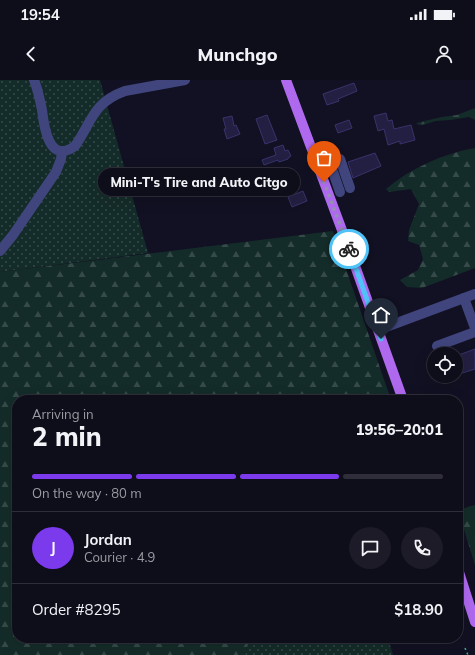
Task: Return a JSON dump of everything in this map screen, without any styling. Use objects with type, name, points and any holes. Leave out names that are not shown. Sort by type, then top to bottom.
[{"type":"main road","points":[[286,80],[401,395]]},
{"type":"main road","points":[[463,585],[475,622]]},
{"type":"street","points":[[34,80],[38,92],[44,131],[53,147],[62,151],[75,146],[93,114],[101,104],[111,97],[125,92],[185,80]]},
{"type":"street","points":[[0,251],[13,235],[56,172],[61,159],[62,151]]},
{"type":"street","points":[[340,192],[335,161],[350,188]]},
{"type":"street","points":[[378,330],[475,294]]},
{"type":"street","points":[[464,298],[475,328]]},
{"type":"street","points":[[437,346],[475,332]]},
{"type":"path","points":[[465,648],[468,655]]},
{"type":"green space","points":[[0,80],[100,80],[148,253],[0,272]]},
{"type":"green space","points":[[475,108],[475,120],[469,117],[436,121],[419,125],[416,123],[457,115]]},
{"type":"green space","points":[[475,148],[475,268],[422,288],[407,287],[400,280],[418,270],[423,259],[419,245],[408,241],[409,230],[419,204],[411,189],[389,192],[386,189],[416,168],[439,158]]},
{"type":"green space","points":[[333,231],[389,395],[12,395],[12,643],[249,643],[245,655],[0,655],[0,272]]},
{"type":"green space","points":[[475,505],[475,565],[463,526],[463,509]]},
{"type":"green space","points":[[249,643],[389,643],[393,655],[245,655]]},
{"type":"building","points":[[354,83],[357,91],[338,99],[339,101],[327,105],[323,94]]},
{"type":"building","points":[[386,113],[388,121],[392,120],[394,129],[411,125],[415,140],[400,144],[400,141],[388,145],[384,129],[378,131],[374,116]]},
{"type":"building","points":[[267,115],[277,140],[265,144],[256,119]]},
{"type":"building","points":[[232,116],[234,126],[236,125],[240,134],[227,139],[223,118]]},
{"type":"building","points":[[349,120],[352,128],[338,133],[335,125]]},
{"type":"building","points":[[283,145],[285,151],[288,150],[291,156],[288,159],[279,162],[278,160],[264,165],[262,160],[276,155],[274,148]]},
{"type":"building","points":[[375,153],[381,166],[353,178],[348,162]]},
{"type":"building","points":[[303,191],[307,201],[292,207],[288,197]]},
{"type":"building","points":[[475,349],[475,369],[463,373],[463,353]]},
{"type":"way so far","points":[[324,182],[349,249]]},
{"type":"place","name":"Mini-T's Tire and Auto Citgo","points":[[324,182]]},
{"type":"route","points":[[349,249],[381,339]]}]
